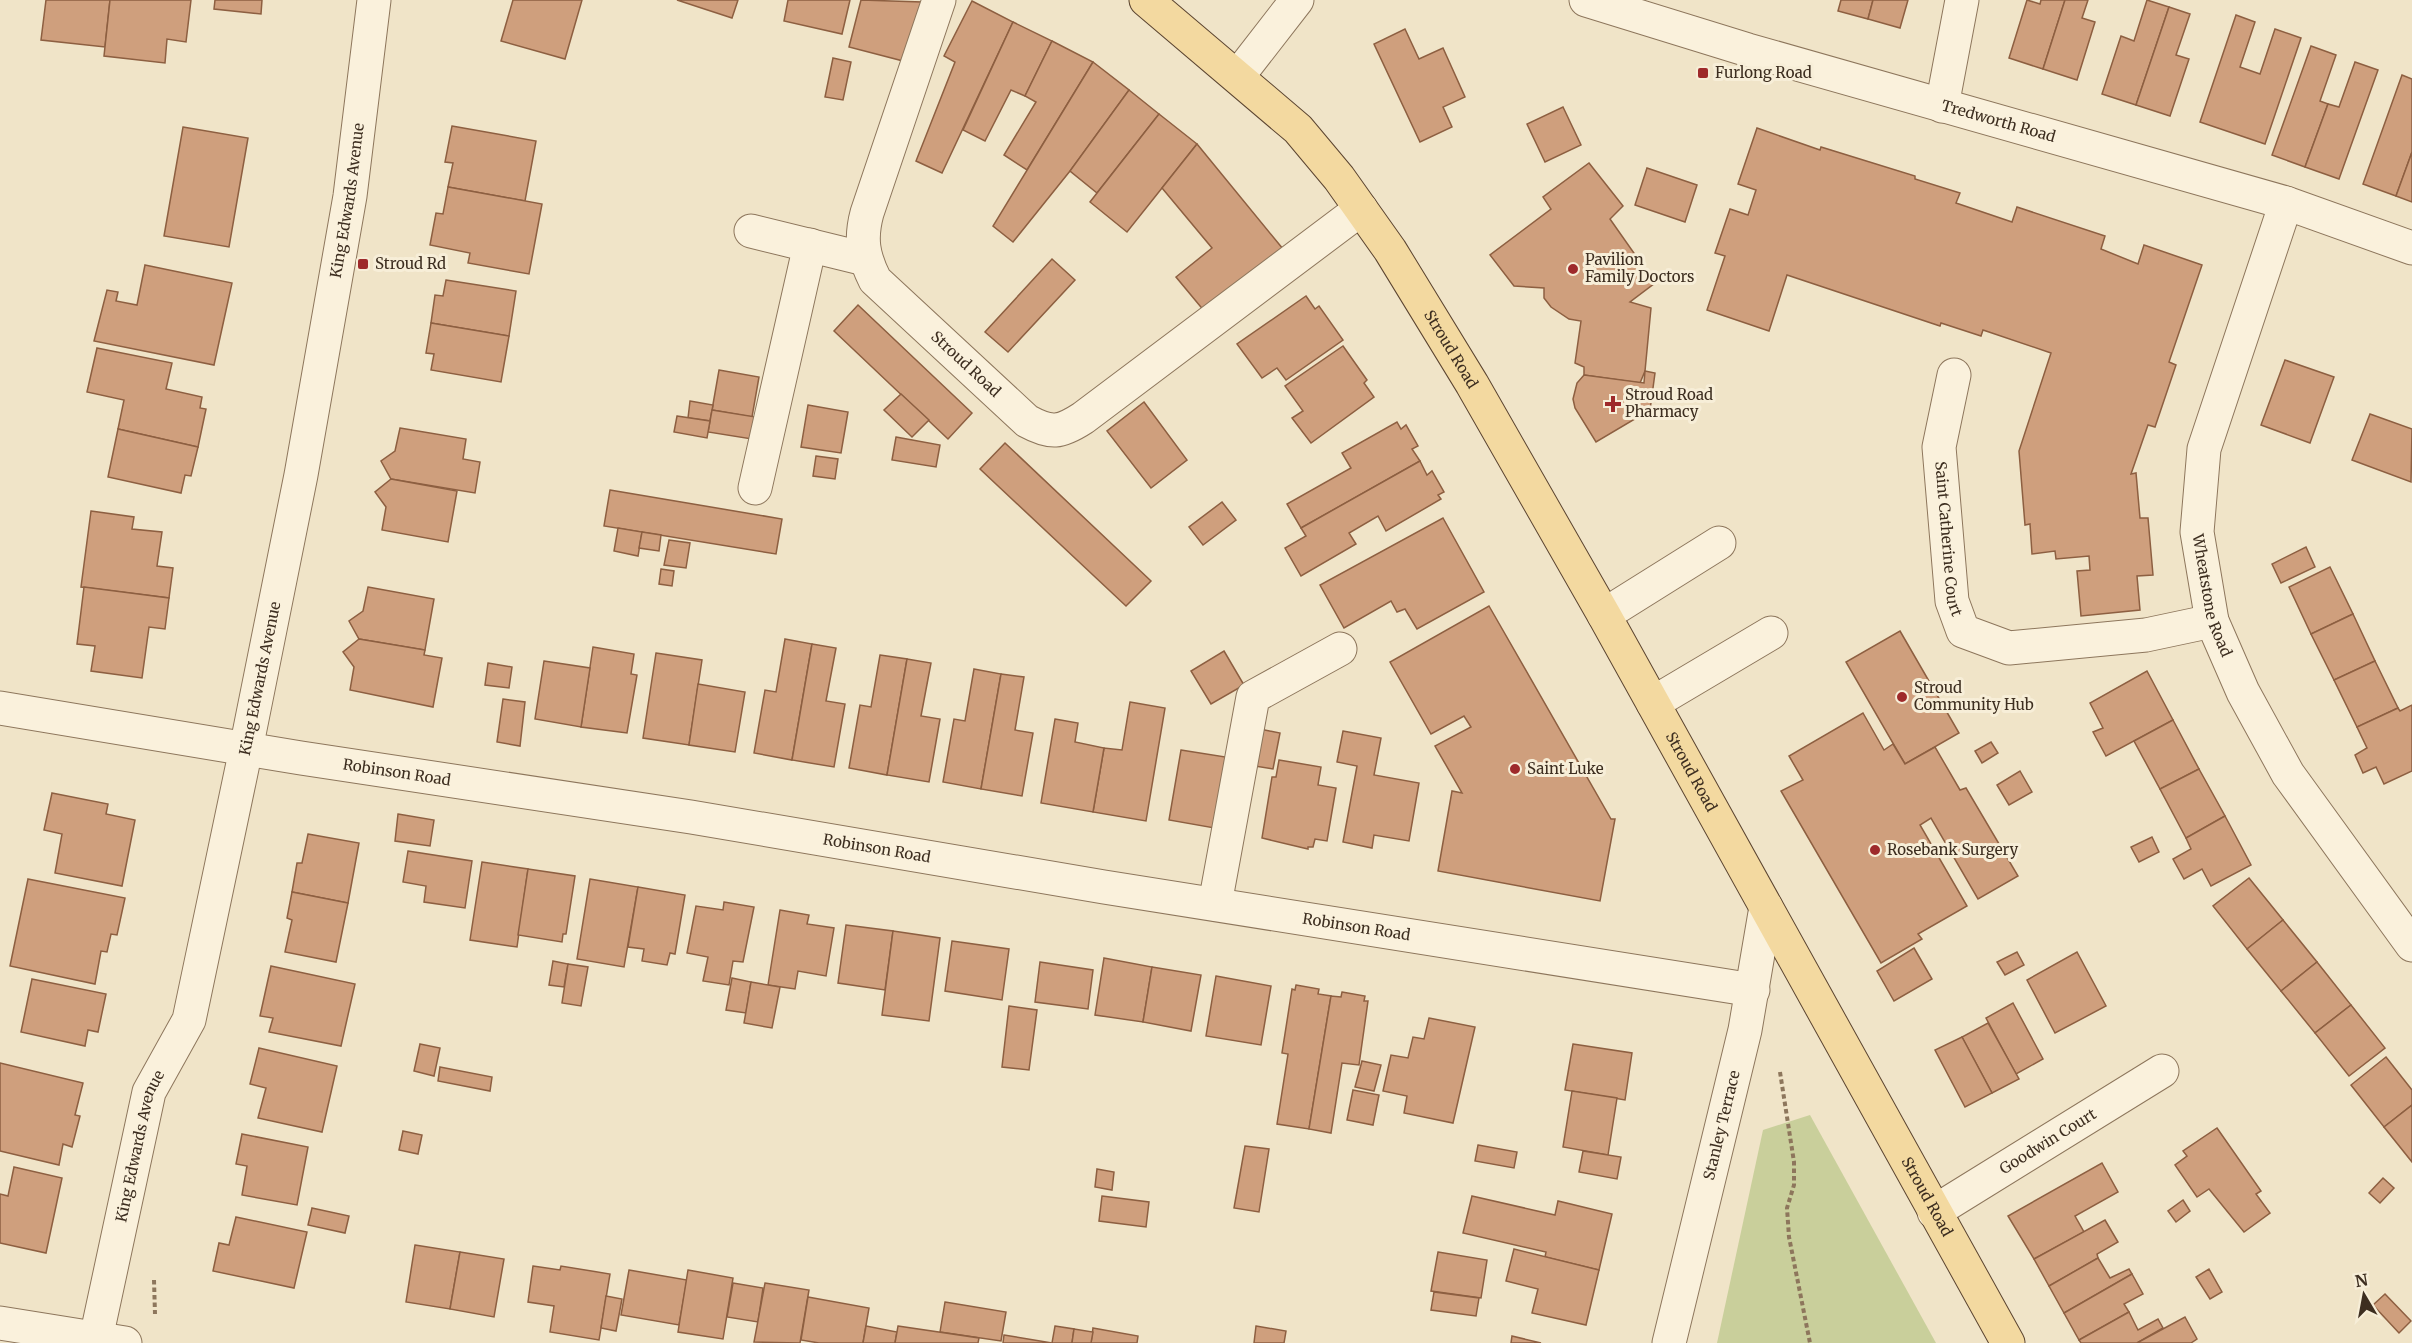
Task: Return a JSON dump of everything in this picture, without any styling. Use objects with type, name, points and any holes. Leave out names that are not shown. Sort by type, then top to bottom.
[{"type":"main road","name":"Stroud Road","points":[[1146,0],[1298,129],[1339,178],[1390,250],[1472,384],[1604,615],[2008,1343]]},
{"type":"street","name":"King Edwards Avenue","points":[[106,1341],[149,1092],[189,1020],[301,476],[350,196],[374,0]]},
{"type":"street","name":"Stroud Road","points":[[939,0],[867,213],[861,235],[865,259],[875,280],[1027,421],[1043,430],[1064,430],[1361,209]]},
{"type":"street","points":[[1238,76],[1297,0]]},
{"type":"street","name":"Tredworth Road","points":[[1586,0],[1942,106],[2286,203],[2412,248]]},
{"type":"street","points":[[1942,106],[1962,0]]},
{"type":"street","name":"Wheatstone Road","points":[[2286,203],[2204,449],[2198,532],[2212,621],[2243,692],[2288,774],[2412,945]]},
{"type":"street","points":[[751,231],[865,259]]},
{"type":"street","points":[[755,488],[810,245]]},
{"type":"street","name":"Saint Catherine Court","points":[[1954,375],[1939,447],[1952,601],[1962,631],[2009,648],[2146,635],[2212,621]]},
{"type":"street","points":[[1604,615],[1719,543]]},
{"type":"street","points":[[1653,703],[1771,633]]},
{"type":"street","points":[[1215,904],[1253,698],[1340,649]]},
{"type":"street","name":"Robinson Road","points":[[0,708],[301,758],[691,817],[1753,990]]},
{"type":"street","name":"Stanley Terrace","points":[[1669,1343],[1745,1030],[1766,907]]},
{"type":"street","name":"Goodwin Court","points":[[1934,1212],[2162,1071]]},
{"type":"street","points":[[0,1323],[106,1341]]},
{"type":"path","points":[[1745,1030],[1777,1048],[1794,1162],[1794,1185],[1787,1208],[1789,1237],[1810,1343]]},
{"type":"path","points":[[154,1276],[153,1302],[156,1318]]},
{"type":"green space","points":[[1810,1115],[1936,1343],[1717,1343],[1763,1130]]},
{"type":"building","points":[[46,0],[110,0],[105,47],[41,40]]},
{"type":"building","points":[[110,0],[191,0],[186,42],[167,39],[165,63],[104,56]]},
{"type":"building","points":[[215,0],[262,0],[261,14],[214,9]]},
{"type":"building","points":[[513,0],[582,0],[565,59],[501,41]]},
{"type":"building","points":[[677,0],[738,0],[732,18]]},
{"type":"building","points":[[788,0],[850,0],[842,34],[784,21]]},
{"type":"building","points":[[861,0],[922,2],[907,62],[849,47]]},
{"type":"building","points":[[1841,0],[1873,0],[1868,19],[1838,11]]},
{"type":"building","points":[[1873,0],[1908,0],[1900,28],[1868,19]]},
{"type":"building","points":[[2027,0],[2040,4],[2041,0],[2065,0],[2043,69],[2009,58]]},
{"type":"building","points":[[2065,0],[2088,0],[2082,18],[2095,22],[2077,80],[2043,69]]},
{"type":"building","points":[[2147,0],[2169,7],[2136,105],[2102,94],[2121,36],[2134,41]]},
{"type":"building","points":[[972,1],[1013,22],[942,173],[916,161],[955,62],[944,56]]},
{"type":"building","points":[[2169,7],[2190,14],[2176,55],[2189,59],[2170,116],[2136,105]]},
{"type":"building","points":[[2236,15],[2255,22],[2240,67],[2260,74],[2275,29],[2301,38],[2265,144],[2200,122]]},
{"type":"building","points":[[1013,22],[1052,41],[1025,96],[1011,90],[985,141],[963,130]]},
{"type":"building","points":[[1405,29],[1419,59],[1443,48],[1465,97],[1443,107],[1452,127],[1420,142],[1374,44]]},
{"type":"building","points":[[1052,41],[1093,62],[1027,170],[1004,155],[1036,102],[1025,96]]},
{"type":"building","points":[[2311,46],[2336,55],[2320,101],[2328,104],[2305,167],[2272,155]]},
{"type":"building","points":[[833,58],[851,62],[843,100],[825,97]]},
{"type":"building","points":[[1093,62],[1129,90],[1070,171],[1013,242],[993,226]]},
{"type":"building","points":[[2355,62],[2378,70],[2339,179],[2305,167],[2328,104],[2339,107]]},
{"type":"building","points":[[2402,75],[2412,79],[2412,152],[2396,196],[2363,184]]},
{"type":"building","points":[[1129,90],[1159,114],[1097,193],[1070,171]]},
{"type":"building","points":[[1563,107],[1581,145],[1545,162],[1527,124]]},
{"type":"building","points":[[1159,114],[1197,144],[1127,232],[1090,202]]},
{"type":"building","points":[[452,126],[536,141],[525,201],[448,187],[453,163],[445,162]]},
{"type":"building","points":[[183,127],[248,138],[229,247],[164,236]]},
{"type":"building","points":[[1757,128],[1820,150],[1821,147],[1915,176],[1915,179],[1960,193],[1956,203],[2012,222],[2017,207],[2105,236],[2101,249],[2138,264],[2144,245],[2202,265],[2169,362],[2176,365],[2155,427],[2148,425],[2131,474],[2136,473],[2140,518],[2148,518],[2153,575],[2137,576],[2140,610],[2081,616],[2077,571],[2090,570],[2089,556],[2056,559],[2055,551],[2032,554],[2030,524],[2025,525],[2019,451],[2051,353],[1983,330],[1981,336],[1941,323],[1940,326],[1787,275],[1769,331],[1707,310],[1725,256],[1715,253],[1730,209],[1748,215],[1756,190],[1738,184]]},
{"type":"building","points":[[1197,144],[1283,249],[1205,312],[1176,277],[1212,248],[1162,188]]},
{"type":"building","points":[[2412,152],[2412,202],[2396,196]]},
{"type":"building","name":"Pavilion Family Doctors","points":[[1589,163],[1623,206],[1610,219],[1655,283],[1630,302],[1651,308],[1645,371],[1640,383],[1584,375],[1584,367],[1575,363],[1581,321],[1569,319],[1551,307],[1544,298],[1544,288],[1514,286],[1490,255],[1551,209],[1543,197]]},
{"type":"building","points":[[1647,168],[1697,185],[1685,222],[1635,205]]},
{"type":"building","points":[[448,187],[542,204],[529,274],[468,263],[470,253],[430,245],[436,213],[443,214]]},
{"type":"building","points":[[1052,259],[1075,280],[1008,352],[985,332]]},
{"type":"building","points":[[145,265],[232,283],[214,365],[94,341],[107,290],[118,292],[116,301],[137,305]]},
{"type":"building","points":[[446,280],[516,291],[509,336],[431,323],[435,295],[443,296]]},
{"type":"building","points":[[1306,296],[1315,309],[1319,306],[1343,340],[1286,380],[1277,368],[1262,378],[1237,344]]},
{"type":"building","points":[[858,305],[972,413],[948,439],[834,331]]},
{"type":"building","points":[[431,323],[509,336],[501,382],[431,370],[434,354],[426,353]]},
{"type":"building","points":[[1343,346],[1367,380],[1364,383],[1374,397],[1311,443],[1292,418],[1303,411],[1285,386]]},
{"type":"building","points":[[97,348],[172,363],[166,389],[202,397],[200,408],[206,409],[198,447],[118,429],[124,400],[87,392]]},
{"type":"building","points":[[2285,360],[2334,377],[2310,443],[2261,425]]},
{"type":"building","points":[[719,370],[759,377],[752,417],[712,410]]},
{"type":"building","name":"Stroud Road Pharmacy","points":[[1645,371],[1655,373],[1650,410],[1596,442],[1575,408],[1573,399],[1577,383],[1584,375],[1644,383]]},
{"type":"building","points":[[901,394],[929,420],[912,437],[884,410]]},
{"type":"building","points":[[690,401],[713,405],[710,421],[688,418]]},
{"type":"building","points":[[1144,402],[1187,460],[1151,488],[1107,431]]},
{"type":"building","points":[[808,405],[848,412],[841,453],[801,447]]},
{"type":"building","points":[[712,410],[762,418],[758,440],[708,432]]},
{"type":"building","points":[[2370,414],[2412,429],[2411,482],[2352,460]]},
{"type":"building","points":[[677,416],[710,421],[707,438],[674,432]]},
{"type":"building","points":[[1397,422],[1401,429],[1406,425],[1418,446],[1412,449],[1420,461],[1301,528],[1287,504],[1351,468],[1342,453]]},
{"type":"building","points":[[400,428],[466,439],[463,459],[480,462],[475,493],[391,479],[381,461],[395,451]]},
{"type":"building","points":[[118,429],[198,447],[191,476],[185,475],[181,493],[108,477]]},
{"type":"building","points":[[896,437],[940,445],[936,467],[892,460]]},
{"type":"building","points":[[1005,443],[1151,581],[1126,606],[980,469]]},
{"type":"building","points":[[816,456],[838,459],[835,479],[813,476]]},
{"type":"building","points":[[1420,461],[1427,475],[1432,471],[1444,492],[1438,495],[1441,499],[1386,531],[1378,516],[1349,533],[1356,544],[1301,576],[1285,548],[1306,536],[1301,528]]},
{"type":"building","points":[[391,479],[457,491],[448,542],[382,530],[386,507],[375,492]]},
{"type":"building","points":[[610,490],[782,519],[776,554],[604,526]]},
{"type":"building","points":[[1222,502],[1236,520],[1203,545],[1189,527]]},
{"type":"building","points":[[91,511],[134,517],[132,529],[162,532],[157,566],[173,568],[169,598],[81,587]]},
{"type":"building","points":[[1443,518],[1484,592],[1417,629],[1405,609],[1397,612],[1391,601],[1344,628],[1320,585]]},
{"type":"building","points":[[618,528],[642,532],[638,556],[614,551]]},
{"type":"building","points":[[642,532],[661,535],[659,551],[639,548]]},
{"type":"building","points":[[669,540],[690,543],[686,568],[664,565]]},
{"type":"building","points":[[2306,547],[2315,567],[2281,583],[2272,564]]},
{"type":"building","points":[[2330,567],[2353,614],[2311,634],[2289,587]]},
{"type":"building","points":[[661,569],[674,571],[672,586],[659,584]]},
{"type":"building","points":[[84,587],[169,598],[165,629],[149,627],[142,678],[91,671],[95,646],[77,644]]},
{"type":"building","points":[[368,587],[434,599],[425,650],[359,639],[349,621],[363,611]]},
{"type":"building","name":"Saint Luke","points":[[1489,606],[1611,819],[1615,819],[1600,901],[1438,871],[1452,791],[1462,793],[1435,746],[1471,727],[1464,716],[1431,734],[1390,662]]},
{"type":"building","points":[[2353,614],[2375,661],[2334,680],[2311,634]]},
{"type":"building","name":"Stroud Community Hub","points":[[1900,631],[1959,733],[1905,764],[1846,662]]},
{"type":"building","points":[[359,639],[425,650],[424,655],[442,658],[433,707],[350,690],[354,667],[343,652]]},
{"type":"building","points":[[785,639],[812,644],[792,760],[754,753],[765,690],[776,692]]},
{"type":"building","points":[[812,644],[836,648],[826,701],[845,704],[834,767],[792,760]]},
{"type":"building","points":[[593,647],[634,654],[631,674],[637,675],[627,733],[581,727]]},
{"type":"building","points":[[1224,651],[1244,685],[1211,704],[1191,671]]},
{"type":"building","points":[[656,653],[702,660],[689,745],[643,738]]},
{"type":"building","points":[[880,655],[907,659],[887,775],[849,768],[860,705],[871,707]]},
{"type":"building","points":[[907,659],[931,663],[921,716],[940,719],[929,782],[887,775]]},
{"type":"building","points":[[544,661],[590,668],[581,727],[535,719]]},
{"type":"building","points":[[2375,661],[2398,708],[2357,727],[2334,680]]},
{"type":"building","points":[[488,663],[512,667],[509,688],[485,685]]},
{"type":"building","points":[[974,669],[1001,674],[981,789],[943,782],[954,719],[965,721]]},
{"type":"building","points":[[2147,671],[2173,720],[2106,756],[2093,732],[2103,728],[2090,703]]},
{"type":"building","points":[[1001,674],[1024,677],[1015,730],[1033,733],[1022,796],[981,789]]},
{"type":"building","points":[[698,684],[745,692],[735,752],[689,745]]},
{"type":"building","points":[[503,699],[525,702],[520,746],[497,742]]},
{"type":"building","points":[[1130,702],[1165,708],[1146,821],[1093,812],[1104,748],[1122,750]]},
{"type":"building","points":[[2412,705],[2412,771],[2384,784],[2376,767],[2363,773],[2355,755],[2367,748],[2357,727],[2398,708],[2400,711]]},
{"type":"building","name":"Rosebank Surgery","points":[[1863,713],[1884,750],[1893,744],[1905,764],[1935,747],[1960,790],[1966,788],[2018,876],[1978,899],[1931,818],[1920,825],[1967,906],[1918,934],[1922,939],[1881,963],[1781,791],[1803,780],[1789,756]]},
{"type":"building","points":[[1055,719],[1078,723],[1075,742],[1104,748],[1093,812],[1041,803]]},
{"type":"building","points":[[2173,720],[2199,769],[2160,789],[2134,741]]},
{"type":"building","points":[[1255,728],[1280,733],[1273,769],[1248,765]]},
{"type":"building","points":[[1343,731],[1381,738],[1374,775],[1419,783],[1409,841],[1374,835],[1372,848],[1343,842],[1357,766],[1337,762]]},
{"type":"building","points":[[1991,742],[1998,753],[1982,763],[1975,751]]},
{"type":"building","points":[[1181,750],[1232,758],[1220,829],[1169,820]]},
{"type":"building","points":[[1279,760],[1321,767],[1318,785],[1336,788],[1327,841],[1315,839],[1313,847],[1308,847],[1308,849],[1262,838],[1272,777],[1276,777]]},
{"type":"building","points":[[2199,769],[2225,816],[2186,838],[2160,789]]},
{"type":"building","points":[[2020,771],[2032,792],[2009,805],[1997,785]]},
{"type":"building","points":[[52,793],[108,804],[106,814],[135,820],[122,886],[55,873],[62,834],[44,830]]},
{"type":"building","points":[[398,814],[434,820],[430,846],[395,841]]},
{"type":"building","points":[[2225,816],[2251,865],[2211,886],[2202,869],[2184,879],[2173,859],[2191,849],[2186,838]]},
{"type":"building","points":[[308,834],[359,843],[348,903],[292,892],[297,863],[302,863]]},
{"type":"building","points":[[2152,837],[2159,852],[2139,862],[2131,847]]},
{"type":"building","points":[[408,851],[472,861],[465,908],[424,902],[426,886],[403,882]]},
{"type":"building","points":[[482,862],[528,869],[517,947],[470,940]]},
{"type":"building","points":[[528,869],[575,876],[566,934],[563,934],[562,942],[518,935]]},
{"type":"building","points":[[2249,878],[2283,920],[2247,949],[2213,906]]},
{"type":"building","points":[[28,879],[125,898],[117,935],[111,934],[107,952],[101,951],[95,984],[10,966]]},
{"type":"building","points":[[590,879],[638,887],[624,967],[577,959]]},
{"type":"building","points":[[638,887],[685,895],[675,954],[670,953],[667,965],[642,961],[644,949],[628,947]]},
{"type":"building","points":[[292,892],[348,903],[336,962],[285,952],[292,920],[287,918]]},
{"type":"building","points":[[724,902],[754,907],[743,962],[733,961],[729,985],[703,981],[708,957],[687,953],[696,906],[723,910]]},
{"type":"building","points":[[780,910],[809,915],[807,924],[834,928],[826,976],[798,971],[795,989],[768,985]]},
{"type":"building","points":[[2283,920],[2317,962],[2281,991],[2247,949]]},
{"type":"building","points":[[846,925],[893,931],[885,990],[838,983]]},
{"type":"building","points":[[893,931],[940,938],[929,1021],[882,1015]]},
{"type":"building","points":[[952,941],[1009,949],[1002,1000],[945,991]]},
{"type":"building","points":[[1914,948],[1932,979],[1894,1001],[1877,971]]},
{"type":"building","points":[[2017,952],[2024,965],[2005,975],[1997,962]]},
{"type":"building","points":[[2077,952],[2106,1006],[2055,1033],[2027,980]]},
{"type":"building","points":[[1104,958],[1152,967],[1143,1022],[1095,1015]]},
{"type":"building","points":[[553,961],[568,964],[564,987],[549,985]]},
{"type":"building","points":[[1040,962],[1093,970],[1088,1009],[1035,1002]]},
{"type":"building","points":[[2317,962],[2351,1005],[2315,1033],[2281,991]]},
{"type":"building","points":[[568,964],[588,967],[581,1006],[562,1003]]},
{"type":"building","points":[[271,966],[355,984],[341,1046],[269,1032],[273,1018],[260,1016]]},
{"type":"building","points":[[1152,967],[1201,975],[1191,1031],[1143,1022]]},
{"type":"building","points":[[1216,976],[1271,986],[1261,1045],[1206,1036]]},
{"type":"building","points":[[732,978],[751,982],[746,1013],[726,1010]]},
{"type":"building","points":[[32,979],[106,994],[98,1032],[88,1030],[85,1046],[21,1032]]},
{"type":"building","points":[[751,982],[780,987],[772,1028],[744,1023]]},
{"type":"building","points":[[1296,985],[1319,989],[1318,994],[1331,996],[1309,1129],[1277,1124],[1288,1054],[1282,1053],[1292,989],[1295,990]]},
{"type":"building","points":[[1342,992],[1365,996],[1364,1001],[1368,1001],[1359,1065],[1342,1063],[1331,1133],[1309,1129],[1331,996],[1341,997]]},
{"type":"building","points":[[2013,1003],[2043,1059],[2016,1074],[1986,1018]]},
{"type":"building","points":[[2351,1005],[2385,1048],[2349,1076],[2315,1033]]},
{"type":"building","points":[[1009,1006],[1037,1010],[1029,1070],[1002,1067]]},
{"type":"building","points":[[1429,1018],[1475,1027],[1453,1123],[1404,1113],[1407,1096],[1383,1091],[1391,1055],[1408,1058],[1413,1037],[1424,1039]]},
{"type":"building","points":[[1988,1023],[2019,1079],[1992,1093],[1962,1037]]},
{"type":"building","points":[[1962,1037],[1992,1093],[1965,1107],[1935,1050]]},
{"type":"building","points":[[420,1044],[440,1048],[434,1076],[414,1071]]},
{"type":"building","points":[[1573,1044],[1632,1053],[1625,1100],[1565,1090]]},
{"type":"building","points":[[259,1048],[337,1066],[322,1132],[258,1118],[266,1088],[250,1084]]},
{"type":"building","points":[[2386,1057],[2412,1090],[2412,1105],[2384,1127],[2351,1085]]},
{"type":"building","points":[[1362,1061],[1381,1065],[1374,1091],[1355,1087]]},
{"type":"building","points":[[0,1063],[83,1083],[75,1115],[80,1116],[72,1147],[63,1144],[59,1165],[0,1151]]},
{"type":"building","points":[[440,1067],[492,1077],[490,1091],[438,1081]]},
{"type":"building","points":[[1353,1090],[1379,1095],[1373,1125],[1347,1120]]},
{"type":"building","points":[[1572,1091],[1617,1098],[1608,1155],[1563,1147]]},
{"type":"building","points":[[2412,1105],[2412,1162],[2384,1127]]},
{"type":"building","points":[[2217,1128],[2261,1191],[2256,1194],[2270,1213],[2244,1232],[2209,1189],[2197,1197],[2175,1165],[2187,1156],[2183,1151]]},
{"type":"building","points":[[403,1131],[422,1135],[418,1154],[399,1150]]},
{"type":"building","points":[[242,1134],[308,1147],[297,1205],[242,1195],[247,1166],[236,1164]]},
{"type":"building","points":[[1478,1145],[1517,1152],[1514,1168],[1475,1161]]},
{"type":"building","points":[[1245,1146],[1269,1149],[1259,1212],[1234,1208]]},
{"type":"building","points":[[1583,1151],[1621,1157],[1617,1179],[1579,1172]]},
{"type":"building","points":[[2102,1163],[2118,1192],[2075,1216],[2084,1232],[2034,1259],[2008,1216]]},
{"type":"building","points":[[14,1167],[62,1178],[46,1253],[0,1243],[0,1194],[8,1196]]},
{"type":"building","points":[[1097,1169],[1114,1172],[1112,1190],[1095,1187]]},
{"type":"building","points":[[2383,1178],[2394,1188],[2380,1203],[2369,1193]]},
{"type":"building","points":[[1102,1196],[1149,1202],[1146,1227],[1099,1221]]},
{"type":"building","points":[[1472,1196],[1555,1215],[1558,1201],[1612,1214],[1599,1270],[1545,1257],[1546,1252],[1463,1233]]},
{"type":"building","points":[[2183,1200],[2190,1211],[2176,1222],[2168,1211]]},
{"type":"building","points":[[312,1208],[349,1216],[345,1233],[308,1225]]},
{"type":"building","points":[[236,1217],[307,1232],[294,1288],[213,1271],[219,1243],[229,1245]]},
{"type":"building","points":[[2105,1220],[2118,1242],[2097,1254],[2098,1258],[2049,1286],[2034,1259]]},
{"type":"building","points":[[415,1245],[460,1252],[450,1309],[406,1302]]},
{"type":"building","points":[[1514,1249],[1599,1270],[1586,1325],[1532,1313],[1538,1289],[1506,1281]]},
{"type":"building","points":[[460,1252],[504,1259],[494,1317],[450,1309]]},
{"type":"building","points":[[1438,1252],[1487,1260],[1481,1298],[1431,1291]]},
{"type":"building","points":[[2098,1258],[2110,1278],[2129,1269],[2132,1274],[2064,1313],[2049,1286]]},
{"type":"building","points":[[533,1266],[560,1270],[561,1266],[610,1274],[599,1340],[550,1332],[554,1306],[528,1302]]},
{"type":"building","points":[[2209,1269],[2222,1292],[2210,1299],[2196,1277]]},
{"type":"building","points":[[629,1270],[687,1280],[679,1325],[621,1315]]},
{"type":"building","points":[[688,1270],[733,1278],[723,1339],[678,1332]]},
{"type":"building","points":[[2132,1274],[2143,1294],[2124,1304],[2129,1312],[2079,1340],[2064,1313]]},
{"type":"building","points":[[733,1283],[763,1288],[758,1322],[727,1317]]},
{"type":"building","points":[[765,1283],[809,1290],[800,1343],[754,1342]]},
{"type":"building","points":[[1434,1292],[1479,1298],[1476,1316],[1431,1310]]},
{"type":"building","points":[[2385,1294],[2411,1321],[2399,1333],[2373,1305]]},
{"type":"building","points":[[606,1296],[622,1299],[616,1331],[601,1328]]},
{"type":"building","points":[[808,1297],[869,1308],[863,1343],[819,1343],[801,1340]]},
{"type":"building","points":[[945,1302],[1006,1312],[1001,1341],[940,1332]]},
{"type":"building","points":[[2129,1312],[2138,1330],[2158,1319],[2163,1328],[2137,1343],[2081,1343],[2079,1340]]},
{"type":"building","points":[[2185,1317],[2197,1339],[2191,1343],[2137,1343]]},
{"type":"building","points":[[866,1326],[897,1332],[895,1343],[863,1343]]},
{"type":"building","points":[[898,1326],[979,1338],[978,1343],[895,1343]]},
{"type":"building","points":[[1055,1326],[1074,1329],[1072,1343],[1052,1343]]},
{"type":"building","points":[[1256,1326],[1286,1331],[1284,1343],[1254,1343]]},
{"type":"building","points":[[1093,1328],[1138,1336],[1137,1343],[1091,1343]]},
{"type":"building","points":[[1074,1329],[1093,1332],[1091,1343],[1072,1343]]},
{"type":"building","points":[[1004,1335],[1052,1343],[1003,1343]]},
{"type":"building","points":[[1512,1336],[1541,1343],[1511,1343]]},
{"type":"place","name":"Furlong Road","points":[[1703,73]]},
{"type":"place","name":"Stroud Rd","points":[[363,264]]},
{"type":"place","name":"Pavilion Family Doctors","points":[[1573,269]]},
{"type":"place","name":"Stroud Road Pharmacy","points":[[1613,404]]},
{"type":"place","name":"Stroud Community Hub","points":[[1902,697]]},
{"type":"place","name":"Saint Luke","points":[[1515,769]]},
{"type":"place","name":"Rosebank Surgery","points":[[1875,850]]}]
